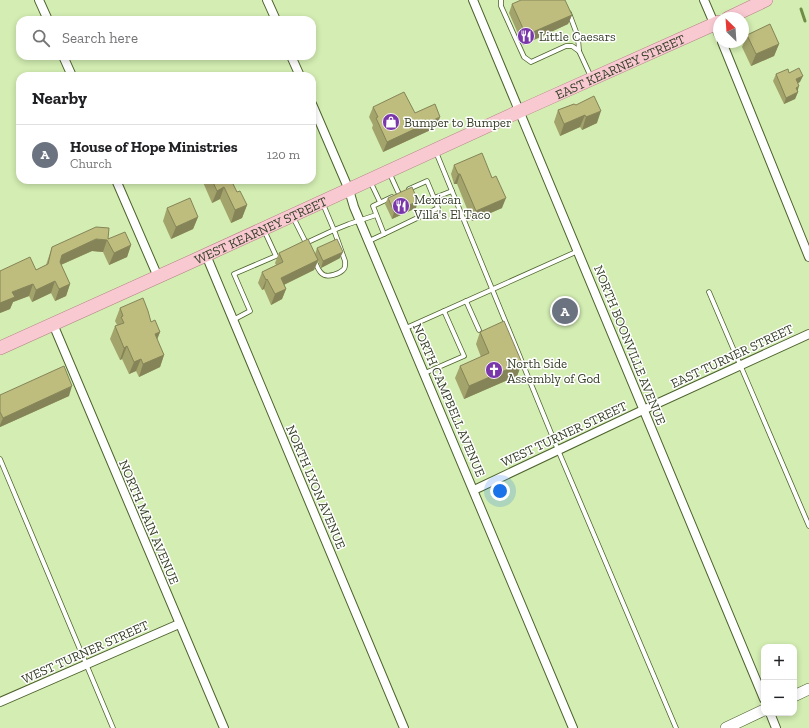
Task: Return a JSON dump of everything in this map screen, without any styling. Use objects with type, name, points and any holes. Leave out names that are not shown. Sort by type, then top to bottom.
[{"type":"main road","points":[[741,12],[766,0]]},
{"type":"main road","name":"EAST KEARNEY STREET","points":[[520,111],[592,79],[713,29]]},
{"type":"main road","name":"WEST KEARNEY STREET","points":[[0,348],[264,229],[520,111]]},
{"type":"street","points":[[39,0],[46,16]]},
{"type":"street","points":[[267,0],[274,16]]},
{"type":"street","name":"NORTH BOONVILLE AVENUE","points":[[474,0],[761,692]]},
{"type":"street","points":[[704,0],[713,17]]},
{"type":"street","points":[[724,48],[809,257]]},
{"type":"street","points":[[65,60],[70,72]]},
{"type":"street","points":[[293,60],[298,72]]},
{"type":"street","name":"NORTH CAMPBELL AVENUE","points":[[316,113],[573,728]]},
{"type":"street","points":[[118,184],[158,277]]},
{"type":"street","name":"NORTH LYON AVENUE","points":[[206,255],[404,728]]},
{"type":"street","name":"NORTH MAIN AVENUE","points":[[53,324],[224,728]]},
{"type":"street","name":"EAST TURNER STREET","points":[[643,410],[809,334]]},
{"type":"street","name":"WEST TURNER STREET","points":[[474,490],[643,410]]},
{"type":"street","name":"WEST TURNER STREET","points":[[0,702],[179,624]]},
{"type":"street","points":[[797,695],[809,689]]},
{"type":"street","points":[[726,728],[761,711]]},
{"type":"street","points":[[771,716],[776,728]]},
{"type":"lane","points":[[501,0],[501,6],[524,58],[531,62],[566,46],[572,46],[578,51],[592,79]]},
{"type":"lane","points":[[566,7],[578,37],[578,51]]},
{"type":"lane","points":[[435,150],[558,450],[676,728]]},
{"type":"lane","points":[[388,171],[399,194]]},
{"type":"lane","points":[[370,180],[380,202]]},
{"type":"lane","points":[[369,241],[384,234],[438,208],[427,181],[372,206],[384,234]]},
{"type":"lane","points":[[434,198],[452,191]]},
{"type":"lane","points":[[314,260],[323,275],[331,275],[343,271],[345,266],[345,261],[334,230],[322,202]]},
{"type":"lane","points":[[292,216],[308,249]]},
{"type":"lane","points":[[300,245],[360,220],[376,216]]},
{"type":"lane","points":[[264,229],[276,256]]},
{"type":"lane","points":[[406,328],[578,251]]},
{"type":"lane","points":[[233,320],[250,311],[234,274],[282,253]]},
{"type":"lane","points":[[709,292],[809,526]]},
{"type":"lane","points":[[466,301],[479,330]]},
{"type":"lane","points":[[425,373],[464,356],[444,311]]},
{"type":"lane","points":[[0,459],[113,728]]},
{"type":"building","points":[[521,0],[565,0],[572,15],[526,35],[512,4]]},
{"type":"building","points":[[770,24],[779,44],[756,54],[749,39],[749,34]]},
{"type":"building","points":[[799,68],[803,76],[796,79],[799,86],[796,88],[798,92],[786,98],[776,74],[788,69],[789,73]]},
{"type":"building","points":[[404,92],[415,113],[435,104],[440,117],[387,142],[376,118],[378,117],[373,107]]},
{"type":"building","points":[[594,96],[601,111],[586,117],[585,115],[564,124],[558,110],[574,104],[576,105]]},
{"type":"building","points":[[482,153],[492,178],[496,176],[506,198],[476,211],[460,174],[458,174],[454,165]]},
{"type":"building","points":[[214,184],[233,184],[237,192],[240,191],[247,205],[235,210],[224,187],[217,191]]},
{"type":"building","points":[[412,187],[418,201],[394,212],[388,198]]},
{"type":"building","points":[[190,198],[198,217],[176,227],[167,208]]},
{"type":"building","points":[[96,227],[109,228],[108,239],[125,232],[131,245],[114,253],[107,240],[96,239],[62,255],[60,262],[70,284],[59,289],[55,281],[36,290],[33,284],[12,292],[15,297],[0,303],[0,271],[30,257],[36,270],[48,264],[52,247]]},
{"type":"building","points":[[308,239],[318,260],[281,278],[286,289],[275,294],[262,272],[283,262],[279,253]]},
{"type":"building","points":[[337,239],[343,252],[323,261],[317,248]]},
{"type":"building","points":[[143,298],[151,322],[155,320],[160,332],[155,334],[164,355],[143,364],[141,359],[134,362],[127,346],[124,348],[115,326],[124,323],[121,317],[123,316],[120,308]]},
{"type":"building","points":[[504,321],[522,363],[469,386],[460,366],[489,353],[480,332]]},
{"type":"building","points":[[64,366],[72,386],[3,418],[0,412],[0,395]]},
{"type":"waterway","points":[[801,9],[805,21]]},
{"type":"place","name":"Little Caesars","points":[[526,36]]},
{"type":"place","name":"Bumper to Bumper","points":[[391,122]]},
{"type":"place","name":"Mexican Villa's El Taco","points":[[401,206]]},
{"type":"place","name":"House of Hope Ministries","points":[[565,311]]},
{"type":"place","name":"North Side Assembly of God","points":[[494,370]]}]
